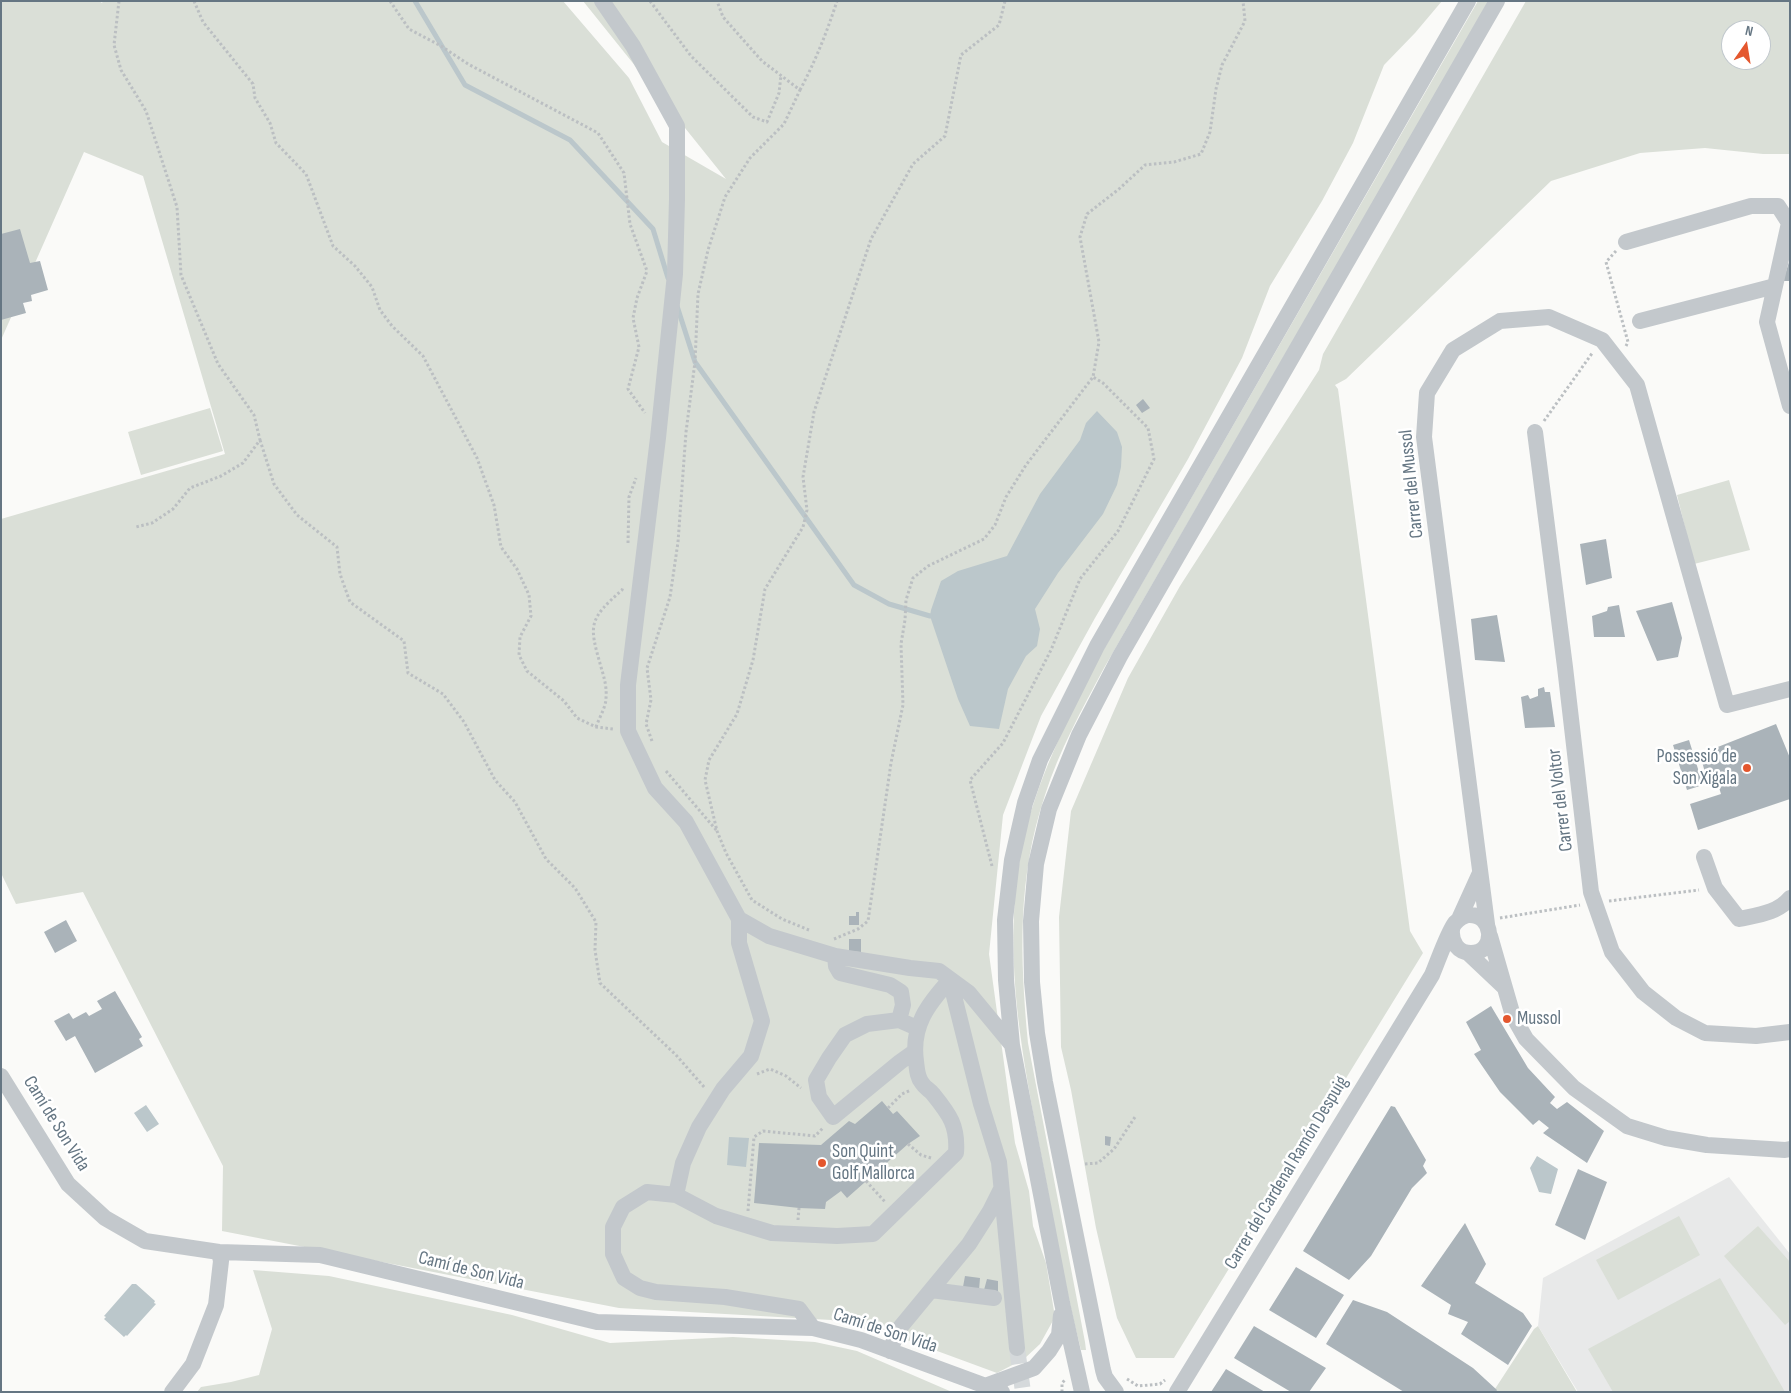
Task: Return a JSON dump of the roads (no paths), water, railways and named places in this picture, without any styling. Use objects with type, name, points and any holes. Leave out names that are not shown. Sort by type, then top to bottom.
[{"type":"street","points":[[602,1],[633,46],[677,126],[675,274],[658,438],[628,685],[628,731],[656,788],[686,822],[739,919],[740,943],[762,1021],[751,1056],[725,1086],[695,1136],[683,1163],[676,1195]]},
{"type":"street","points":[[1082,1392],[1062,1303],[1012,1045],[1006,980],[1005,920],[1012,860],[1025,803],[1040,760],[1056,725],[1107,629],[1468,1]]},
{"type":"street","points":[[1116,1392],[1102,1370],[1037,1033],[1032,982],[1031,922],[1036,864],[1049,809],[1079,735],[1120,656],[1497,1]]},
{"type":"street","points":[[1626,242],[1751,206],[1778,206],[1789,223],[1767,322],[1790,406]]},
{"type":"street","points":[[1640,321],[1775,286]]},
{"type":"street","name":"Carrer del Mussol","points":[[1790,689],[1727,705],[1637,385],[1602,340],[1549,317],[1500,321],[1453,350],[1427,393],[1424,437],[1488,930],[1513,1016],[1526,1039],[1574,1088],[1627,1126],[1666,1138],[1707,1146],[1790,1149]]},
{"type":"street","name":"Carrer del Voltor","points":[[1534,432],[1565,667],[1591,892],[1612,952],[1643,992],[1676,1018],[1705,1033],[1756,1036],[1790,1032]]},
{"type":"street","points":[[1704,857],[1715,888],[1739,919],[1768,913],[1786,904],[1790,898]]},
{"type":"street","points":[[1456,924],[1471,915],[1482,919],[1488,930],[1488,942],[1480,951],[1465,952],[1453,942],[1456,924],[1480,875]]},
{"type":"street","points":[[739,919],[769,936],[835,956],[939,971],[969,993],[1012,1045]]},
{"type":"street","name":"Carrer del Cardenal Ramón Despuig","points":[[1179,1388],[1432,975],[1456,924]]},
{"type":"street","name":"Carrer del Mussol","points":[[1465,952],[1504,987]]},
{"type":"street","name":"Carrer del Cardenal Ramón Despuig","points":[[1432,975],[1465,952]]},
{"type":"street","points":[[835,956],[836,966],[840,973],[890,985],[900,992],[902,1005],[898,1020]]},
{"type":"street","points":[[813,1328],[799,1309],[724,1297],[656,1292],[640,1288],[624,1278],[612,1254],[613,1227],[623,1207],[647,1192],[676,1195],[716,1216],[772,1234],[838,1236],[873,1234],[956,1153],[957,1136],[951,1119],[917,1075],[914,1052],[917,1028],[931,1001],[950,980]]},
{"type":"street","points":[[950,980],[981,1104],[999,1162],[1017,1348]]},
{"type":"street","points":[[914,1052],[833,1117],[819,1097],[816,1080],[845,1035],[867,1024],[898,1020],[917,1028]]},
{"type":"street","name":"Camí de Son Vida","points":[[1,1076],[68,1184],[104,1218],[145,1241],[219,1252],[320,1255],[597,1322],[813,1328],[861,1340],[1002,1392]]},
{"type":"street","points":[[890,1351],[898,1330],[969,1244],[1002,1188]]},
{"type":"street","points":[[172,1392],[193,1364],[216,1305],[220,1261],[219,1252]]},
{"type":"street","points":[[931,1290],[994,1298]]},
{"type":"street","points":[[985,1386],[1034,1368],[1049,1351],[1059,1335],[1062,1303]]},
{"type":"waterway","points":[[415,1],[465,85],[570,140],[653,229],[668,278]]},
{"type":"waterway","points":[[677,306],[695,362],[854,585],[889,604],[930,616]]},
{"type":"tunnel","points":[[1017,1348],[1023,1392]]},
{"type":"place","name":"Possessió de Son Xigala","points":[[1747,768]]},
{"type":"place","name":"Mussol","points":[[1507,1019]]},
{"type":"place","name":"Son Quint Golf Mallorca","points":[[822,1163]]}]
